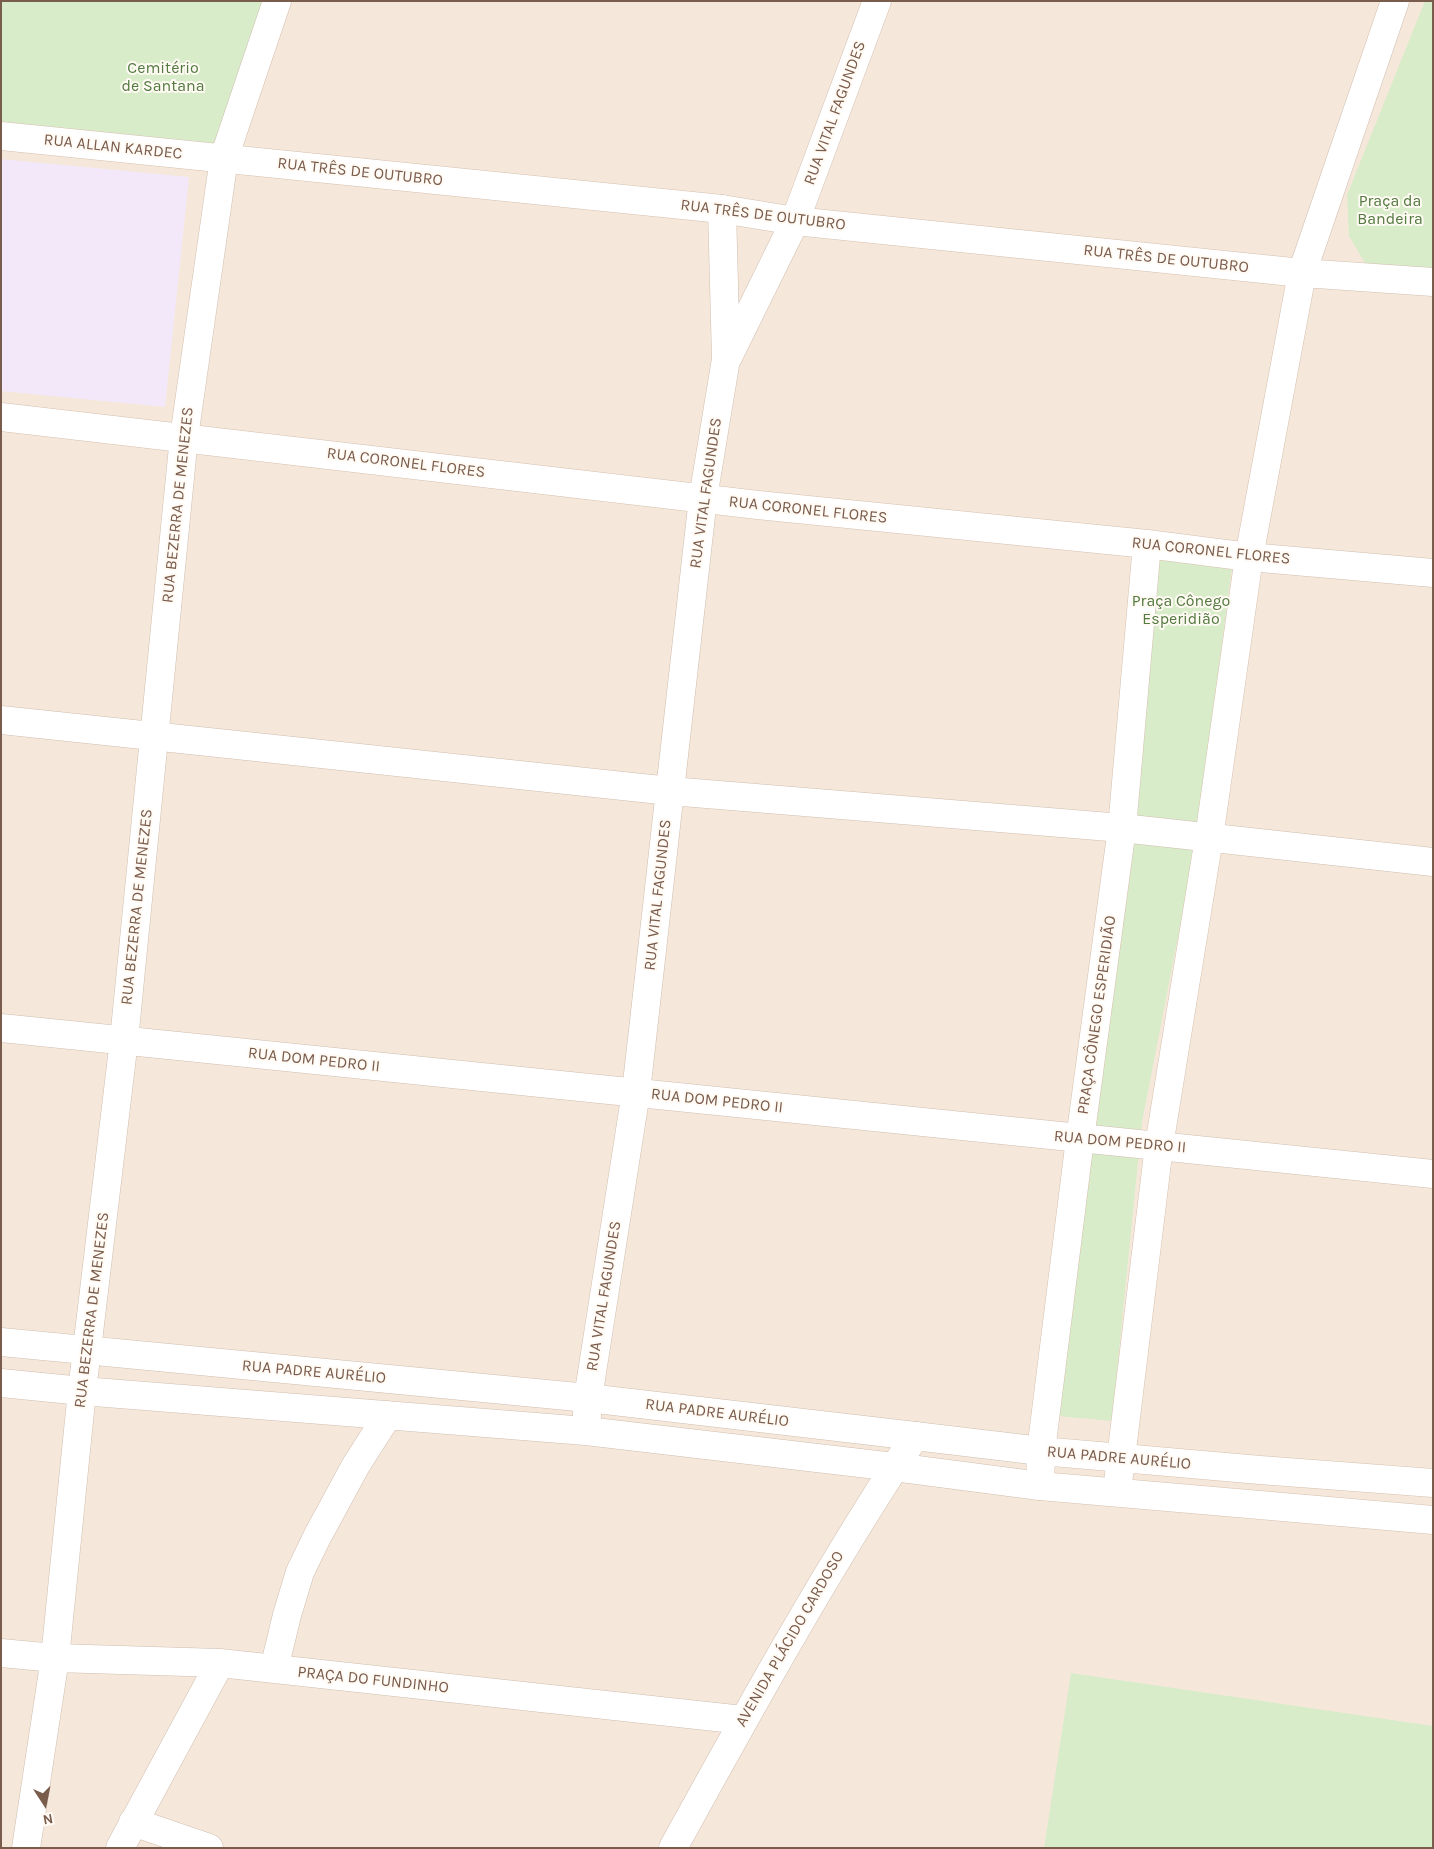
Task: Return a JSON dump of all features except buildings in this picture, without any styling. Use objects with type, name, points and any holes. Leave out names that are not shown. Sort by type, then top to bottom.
[{"type":"street","name":"RUA BEZERRA DE MENEZES","points":[[26,1848],[55,1658],[82,1391],[124,1040],[184,437],[224,158],[277,1]]},
{"type":"street","name":"RUA VITAL FAGUNDES","points":[[726,359],[795,221],[877,1]]},
{"type":"street","points":[[1117,1491],[1159,1146],[1209,838],[1250,557],[1302,273],[1395,1]]},
{"type":"street","name":"RUA ALLAN KARDEC","points":[[1,136],[224,158]]},
{"type":"street","name":"RUA TRÊS DE OUTUBRO","points":[[224,158],[722,208],[795,221],[1302,273],[1433,282]]},
{"type":"street","name":"RUA VITAL FAGUNDES","points":[[586,1431],[588,1398],[636,1092],[703,498],[726,359],[722,208]]},
{"type":"street","name":"RUA CORONEL FLORES","points":[[1,417],[703,498],[758,506],[1147,544],[1250,557],[1433,573]]},
{"type":"street","name":"PRAÇA CÔNEGO ESPERIDIÃO","points":[[1040,1486],[1041,1452],[1080,1139],[1122,828],[1147,544]]},
{"type":"street","points":[[1,720],[670,791],[1122,828],[1433,862]]},
{"type":"street","name":"RUA DOM PEDRO II","points":[[1,1028],[1433,1174]]},
{"type":"street","name":"RUA PADRE AURÉLIO","points":[[1,1342],[588,1398],[1041,1452],[1433,1483]]},
{"type":"street","name":"RUA PADRE AURÉLIO","points":[[1,1383],[586,1431],[1040,1486],[1117,1491],[1433,1520]]},
{"type":"street","points":[[274,1669],[300,1572],[356,1465],[388,1415]]},
{"type":"street","name":"AVENIDA PLÁCIDO CARDOSO","points":[[673,1848],[743,1720],[851,1535],[915,1436]]},
{"type":"street","name":"PRAÇA DO FUNDINHO","points":[[1,1653],[55,1658],[220,1663],[743,1720]]},
{"type":"street","points":[[120,1848],[220,1663]]},
{"type":"street","points":[[133,1822],[209,1848]]},
{"type":"shaded area","points":[[1,1],[1433,1],[1433,1848],[1,1848]]},
{"type":"shaded area","points":[[1,159],[189,177],[165,407],[1,391]]},
{"type":"green space","name":"Cemitério de Santana","points":[[1,1],[264,1],[220,159],[1,139]]},
{"type":"green space","name":"Praça da Bandeira","points":[[1425,1],[1433,1],[1433,273],[1368,268],[1349,236],[1347,195]]},
{"type":"green space","name":"Praça Cônego Esperidião","points":[[1138,558],[1232,567],[1194,854],[1142,1122],[1112,1421],[1047,1415]]},
{"type":"green space","points":[[1071,1673],[1433,1726],[1433,1848],[1044,1848]]}]
